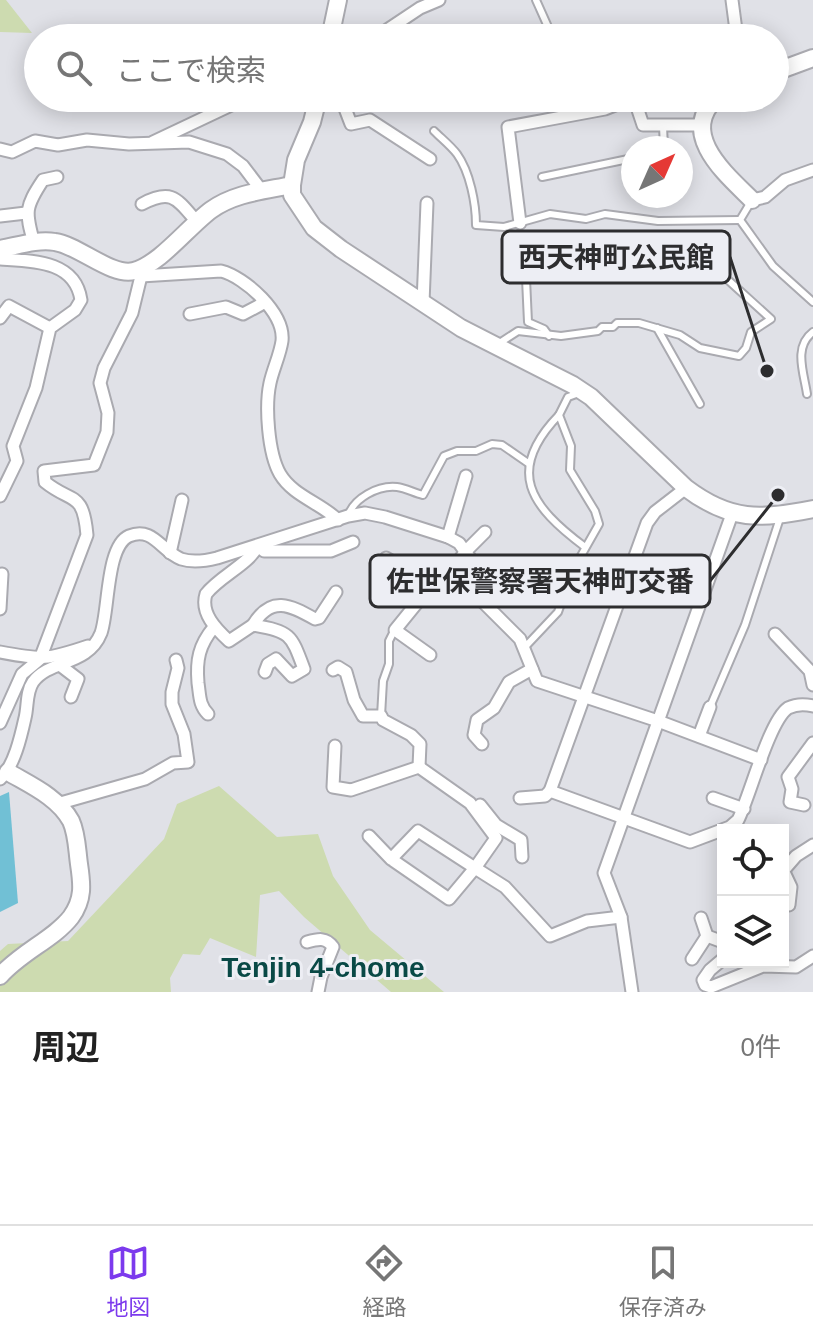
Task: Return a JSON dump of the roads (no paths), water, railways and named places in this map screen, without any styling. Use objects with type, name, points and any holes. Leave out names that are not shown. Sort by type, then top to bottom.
[{"type":"street","points":[[333,24],[338,0]]},
{"type":"street","points":[[396,24],[439,0]]},
{"type":"street","points":[[732,0],[735,24]]},
{"type":"street","points":[[789,67],[813,58]]},
{"type":"street","points":[[148,144],[216,112]]},
{"type":"street","points":[[314,112],[296,160],[292,185],[292,195],[314,228],[423,303],[494,346],[582,391],[701,500],[732,514],[780,514],[813,509]]},
{"type":"street","points":[[346,112],[351,124],[370,120],[430,159]]},
{"type":"street","points":[[520,223],[508,127],[589,112]]},
{"type":"street","points":[[639,112],[643,125],[702,125]]},
{"type":"street","points":[[707,112],[702,125],[703,141],[714,161],[752,200],[765,197],[785,180],[813,170]]},
{"type":"street","points":[[0,149],[12,152],[35,141],[58,145],[87,140],[148,144],[189,142],[227,154],[243,166],[262,191]]},
{"type":"street","points":[[34,243],[26,213],[32,196],[43,180],[57,177]]},
{"type":"street","points":[[0,723],[22,674],[40,659],[87,535],[81,506],[70,495],[45,482],[44,471],[94,465],[107,432],[108,413],[100,383],[104,368],[132,313],[139,273],[197,222],[229,199],[292,185]]},
{"type":"street","points":[[142,204],[159,195],[170,196],[178,200],[197,222]]},
{"type":"street","points":[[423,303],[427,203]]},
{"type":"street","points":[[0,216],[26,213]]},
{"type":"street","points":[[0,249],[53,241],[126,272],[221,271],[233,274],[263,300],[278,324],[282,339],[267,401],[276,465],[294,489],[343,518]]},
{"type":"street","points":[[0,259],[31,261],[67,272],[80,291],[81,300],[65,319],[50,328],[36,388],[13,446],[17,461],[0,496]]},
{"type":"street","points":[[190,314],[226,307],[243,314],[263,300]]},
{"type":"street","points":[[0,318],[9,306],[50,328]]},
{"type":"street","points":[[448,537],[466,476]]},
{"type":"street","points":[[520,798],[545,796],[550,791],[647,523],[655,512],[686,488]]},
{"type":"street","points":[[170,553],[182,500]]},
{"type":"street","points":[[0,976],[13,961],[62,927],[81,900],[71,821],[41,791],[4,776],[25,718],[29,690],[40,675],[87,653],[101,633],[115,552],[127,536],[142,533],[153,536],[170,553],[183,560],[200,562],[365,513],[448,537],[466,551],[484,603],[525,647],[537,681],[658,721],[761,760]]},
{"type":"street","points":[[632,992],[621,920],[604,873],[732,514]]},
{"type":"street","points":[[430,655],[395,630],[434,582],[458,562],[485,532]]},
{"type":"street","points":[[258,546],[264,551],[331,551],[353,542]]},
{"type":"street","points":[[258,546],[203,599],[214,627],[229,641],[253,625],[269,607],[282,604],[292,606],[315,619],[319,618],[336,592]]},
{"type":"street","points":[[386,558],[401,567],[422,598]]},
{"type":"street","points":[[0,609],[1,575]]},
{"type":"street","points":[[253,625],[289,634],[304,669],[292,676],[276,659],[268,664],[265,672]]},
{"type":"street","points":[[208,714],[201,706],[196,661],[203,640],[214,627]]},
{"type":"street","points":[[775,634],[810,671],[813,685]]},
{"type":"street","points":[[0,652],[40,659],[53,658],[94,643]]},
{"type":"street","points":[[57,804],[145,779],[173,763],[188,762],[184,734],[172,704],[178,668],[176,660]]},
{"type":"street","points":[[61,666],[78,679],[71,697]]},
{"type":"street","points":[[333,670],[338,667],[346,672],[354,700],[363,716],[381,716],[420,744],[419,767]]},
{"type":"street","points":[[482,744],[474,735],[477,720],[494,708],[509,682],[532,669]]},
{"type":"street","points":[[550,791],[690,842],[730,827],[738,820],[782,714],[800,704],[813,705]]},
{"type":"street","points":[[699,736],[710,707]]},
{"type":"street","points":[[804,805],[790,802],[792,789],[788,777],[813,743]]},
{"type":"street","points":[[335,746],[333,787],[351,790],[419,767]]},
{"type":"street","points":[[369,836],[391,859],[449,899],[475,868],[496,838],[470,803],[419,767]]},
{"type":"street","points":[[444,785],[454,783],[473,796],[496,825],[521,840],[522,857]]},
{"type":"street","points":[[713,798],[744,809]]},
{"type":"street","points":[[391,859],[418,831],[505,887],[550,936],[587,921],[621,920]]},
{"type":"street","points":[[789,863],[813,845]]},
{"type":"street","points":[[789,882],[789,905]]},
{"type":"street","points":[[701,918],[707,936]]},
{"type":"street","points":[[707,936],[717,940]]},
{"type":"street","points":[[692,959],[707,936]]},
{"type":"street","points":[[307,942],[320,939],[333,947],[318,992]]},
{"type":"street","points":[[789,967],[796,967],[813,956]]},
{"type":"street","points":[[717,964],[703,980],[705,985],[711,987],[758,968]]},
{"type":"lane","points":[[536,0],[547,24]]},
{"type":"lane","points":[[663,126],[663,136]]},
{"type":"lane","points":[[434,131],[457,154],[464,168],[476,212],[476,225],[504,227],[550,214],[586,219],[605,214],[658,221],[740,220]]},
{"type":"lane","points":[[542,177],[621,161]]},
{"type":"lane","points":[[740,220],[752,200]]},
{"type":"lane","points":[[740,220],[773,266],[813,302]]},
{"type":"lane","points":[[525,257],[528,322],[544,329],[549,336]]},
{"type":"lane","points":[[494,346],[518,331],[549,336],[598,331],[617,323],[639,323],[680,335],[700,348],[739,356],[746,348],[751,332],[771,319],[728,280],[700,264]]},
{"type":"lane","points":[[657,328],[700,404]]},
{"type":"lane","points":[[807,394],[801,356],[803,341],[813,332]]},
{"type":"lane","points":[[582,391],[568,397],[559,415],[539,435],[527,471],[539,501],[552,520],[585,547]]},
{"type":"lane","points":[[525,647],[558,612],[585,547],[599,524],[595,511],[570,470],[571,446],[559,415]]},
{"type":"lane","points":[[343,518],[357,500],[389,487],[423,495],[448,453],[476,451],[492,444],[502,445],[528,463]]},
{"type":"lane","points":[[710,707],[745,625],[780,514]]},
{"type":"lane","points":[[381,716],[383,681],[389,664],[389,641],[395,630]]},
{"type":"water","points":[[9,792],[18,903],[0,912],[0,796]]},
{"type":"place","name":"西天神町公民館","points":[[767,371]]},
{"type":"place","name":"佐世保警察署天神町交番","points":[[778,495]]},
{"type":"district","name":"Tenjin 4-chome","points":[[323,967]]}]
